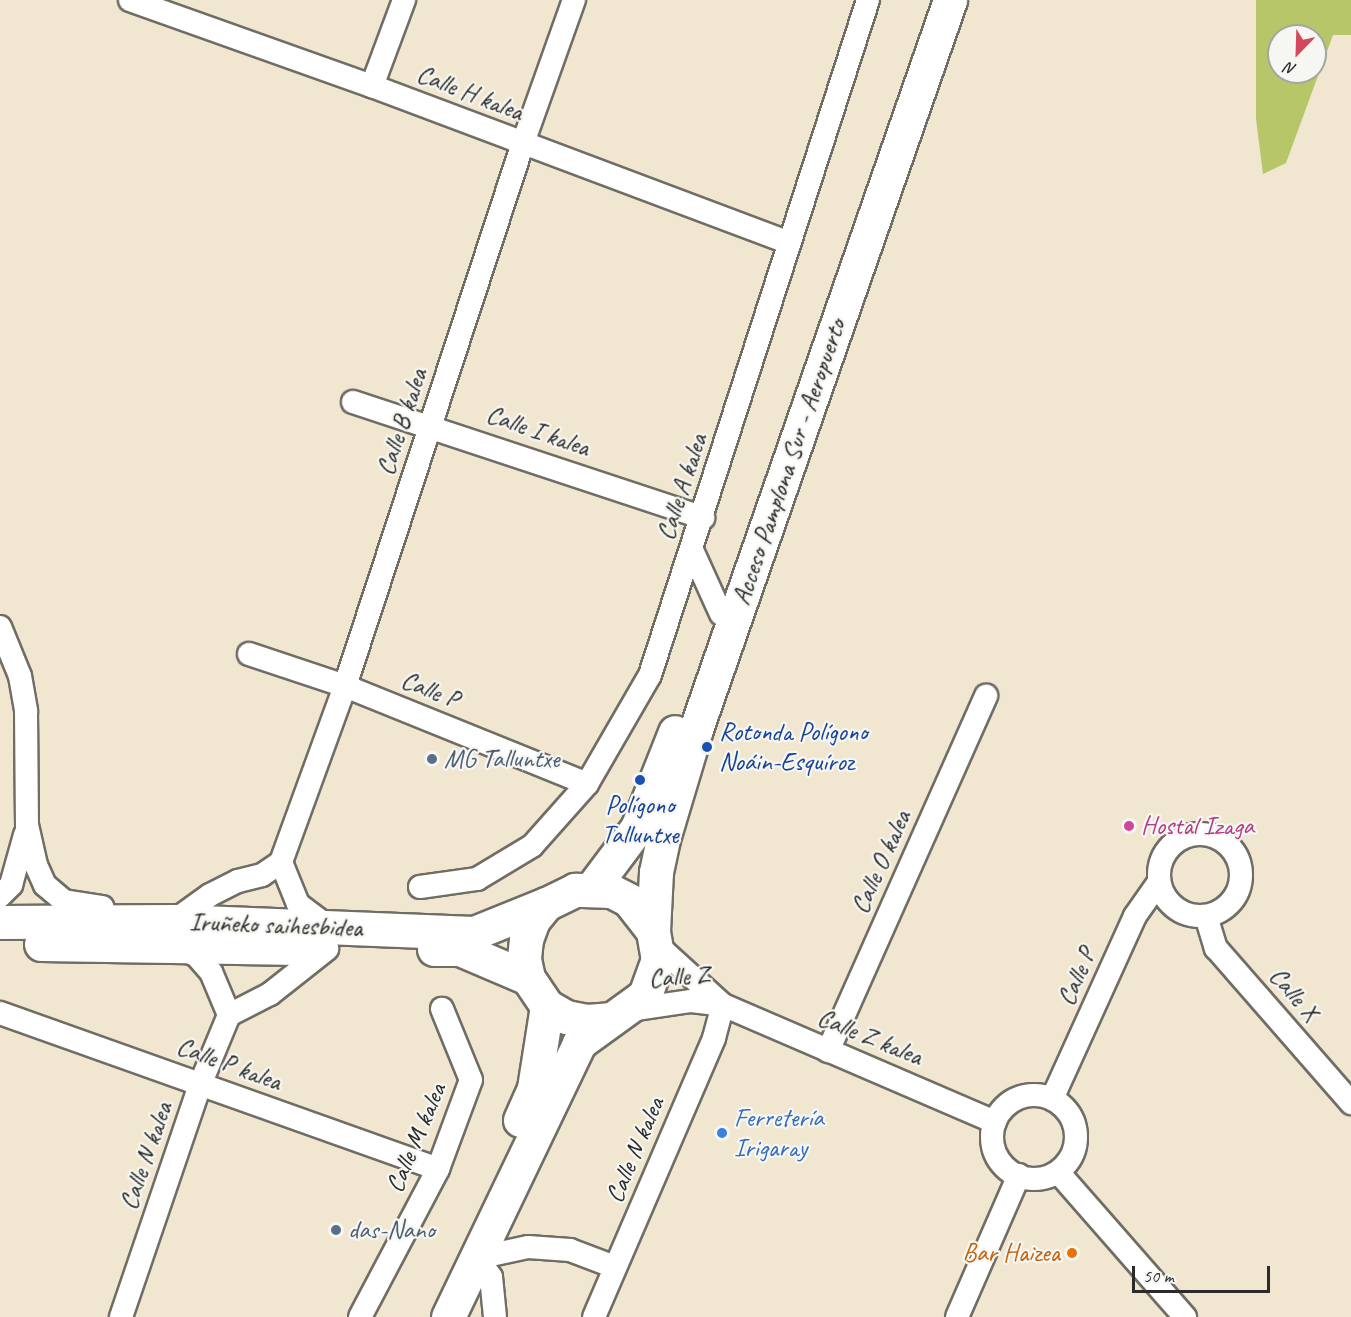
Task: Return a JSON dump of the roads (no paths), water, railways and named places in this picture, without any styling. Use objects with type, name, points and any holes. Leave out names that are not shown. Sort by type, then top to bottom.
[{"type":"highway","name":"Acceso Pamplona Sur - Aeropuerto","points":[[592,888],[637,828],[721,614],[788,420],[945,3]]},
{"type":"highway","name":"Acceso Pamplona Sur - Aeropuerto","points":[[655,938],[656,872],[663,839],[696,729],[945,3]]},
{"type":"highway","points":[[448,1317],[579,1044],[619,1015],[645,995],[658,960],[655,938],[629,900],[592,888],[575,890],[546,904],[526,939],[524,959],[528,978],[547,1006],[566,1017],[587,1022],[619,1015]]},
{"type":"highway","name":"Iruñeko saihesbidea","points":[[328,938],[474,933],[546,904]]},
{"type":"highway","name":"Iruñeko saihesbidea","points":[[0,922],[175,934],[328,938],[460,949],[528,978]]},
{"type":"highway","name":"Iruñeko saihesbidea","points":[[0,944],[175,934]]},
{"type":"highway","points":[[426,1317],[474,1223],[534,1088],[547,1006]]},
{"type":"street","name":"Calle H kalea","points":[[130,0],[372,86],[789,243]]},
{"type":"street","points":[[372,86],[404,0]]},
{"type":"street","name":"Calle B kalea","points":[[281,862],[345,686],[523,143],[574,0]]},
{"type":"street","name":"Calle A kalea","points":[[420,887],[477,879],[532,846],[587,784],[650,675],[703,518],[868,0]]},
{"type":"street","name":"Calle I kalea","points":[[353,402],[432,425],[703,518]]},
{"type":"street","points":[[692,550],[721,614]]},
{"type":"street","points":[[0,627],[21,676],[26,711],[27,825],[20,861],[11,885],[0,896]]},
{"type":"street","name":"Calle P","points":[[249,654],[345,686],[587,784]]},
{"type":"street","name":"Calle O kalea","points":[[828,1051],[986,696]]},
{"type":"street","points":[[27,825],[36,865],[45,885],[64,901],[175,934],[211,972],[229,1015],[270,994],[328,938],[298,904],[281,862],[262,875],[238,881],[210,895],[175,934]]},
{"type":"street","points":[[1197,834],[1224,842],[1234,852],[1241,878],[1230,903],[1206,916],[1176,908],[1159,882],[1164,855],[1178,841],[1197,834]]},
{"type":"street","name":"Calle P","points":[[1052,1099],[1136,916],[1159,882]]},
{"type":"street","name":"Calle X","points":[[1206,916],[1216,948],[1351,1103]]},
{"type":"street","name":"Calle Z","points":[[655,938],[723,1005]]},
{"type":"street","name":"Calle Z","points":[[619,1015],[691,1001],[723,1005]]},
{"type":"street","name":"Calle Z kalea","points":[[723,1005],[828,1051],[967,1107],[995,1122]]},
{"type":"street","name":"Calle N kalea","points":[[594,1317],[714,1038],[723,1005]]},
{"type":"street","name":"Calle M kalea","points":[[360,1317],[438,1169],[471,1080],[442,1009]]},
{"type":"street","name":"Calle P kalea","points":[[0,1013],[438,1169]]},
{"type":"street","name":"Calle N kalea","points":[[121,1317],[200,1085],[229,1015]]},
{"type":"street","points":[[1025,1096],[1052,1099],[1066,1109],[1075,1125],[1076,1142],[1070,1159],[1058,1172],[1042,1179],[1019,1175],[997,1157],[992,1140],[995,1122],[1002,1110],[1025,1096]]},
{"type":"street","points":[[1058,1172],[1185,1317]]},
{"type":"street","points":[[957,1317],[1019,1175]]},
{"type":"street","points":[[495,1317],[491,1277],[477,1258],[528,1246],[570,1250],[615,1267]]},
{"type":"place","name":"Rotonda Polígono Noáin-Esquíroz","points":[[707,747]]},
{"type":"place","name":"MG Talluntxe","points":[[432,759]]},
{"type":"place","name":"Polígono Talluntxe","points":[[640,780]]},
{"type":"place","name":"Hostal Izaga","points":[[1129,826]]},
{"type":"place","name":"Ferretería Irigaray","points":[[722,1133]]},
{"type":"place","name":"das-Nano","points":[[336,1230]]},
{"type":"place","name":"Bar Haizea","points":[[1072,1253]]}]
